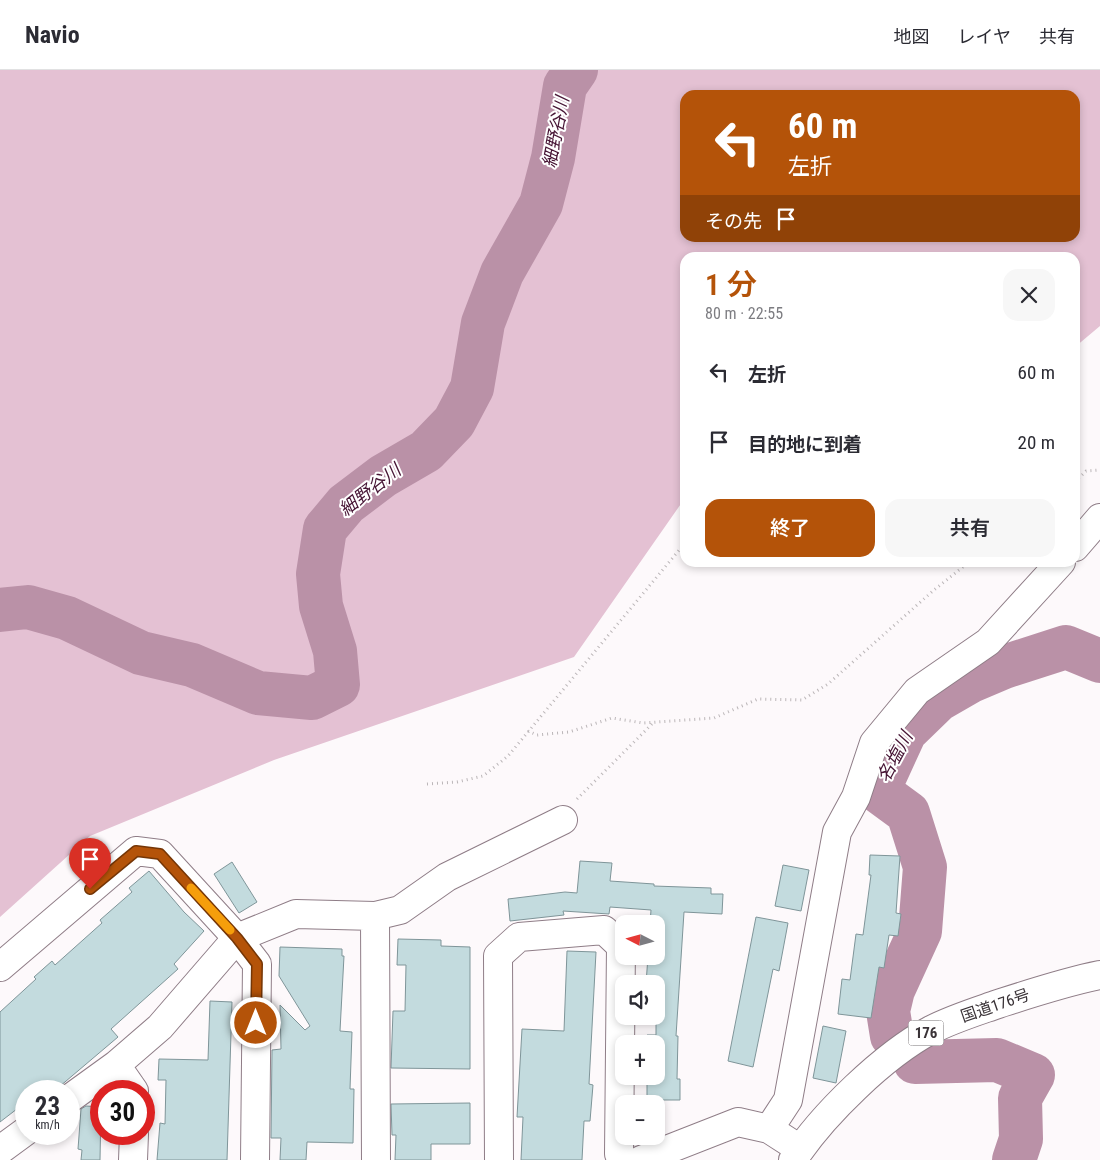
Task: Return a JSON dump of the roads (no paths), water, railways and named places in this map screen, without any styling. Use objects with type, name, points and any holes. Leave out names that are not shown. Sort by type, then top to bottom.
[{"type":"main road","points":[[1080,541],[1100,518]]},
{"type":"main road","points":[[769,1129],[788,1100],[837,832],[856,797],[874,743],[917,691],[988,642],[1056,567]]},
{"type":"main road","points":[[80,1092],[116,1065],[160,1027],[237,938],[296,914],[375,916],[400,910],[446,877],[563,820]]},
{"type":"main road","points":[[0,967],[136,851],[160,854],[237,938],[257,964],[255,1160]]},
{"type":"main road","points":[[375,916],[376,1160]]},
{"type":"main road","points":[[499,1160],[498,956],[518,936],[604,930],[621,946],[620,1154],[622,1160]]},
{"type":"main road","name":"国道176号","points":[[797,1155],[831,1112],[885,1062],[929,1031],[973,1012],[1064,982],[1100,975]]},
{"type":"main road","points":[[116,1065],[126,1080]]},
{"type":"main road","points":[[641,1160],[738,1122],[769,1129],[797,1155]]},
{"type":"main road","points":[[0,1150],[15,1138]]},
{"type":"main road","points":[[132,1160],[133,1145]]},
{"type":"waterway","name":"細野谷川","points":[[0,610],[28,607],[67,618],[141,653],[192,665],[258,693],[312,698],[338,685],[335,651],[321,606],[318,574],[325,529],[346,504],[383,476],[426,451],[454,422],[472,388],[483,323],[502,273],[541,204],[553,158],[565,86],[576,70]]},
{"type":"waterway","name":"名塩川","points":[[892,1036],[888,1011],[893,990],[920,931],[925,867],[908,813],[878,791],[905,732],[938,700],[971,681],[1004,667],[1066,647],[1100,661]]},
{"type":"waterway","name":"名塩川","points":[[915,1062],[997,1060],[1033,1075],[1020,1098],[1021,1139],[1014,1160]]}]
